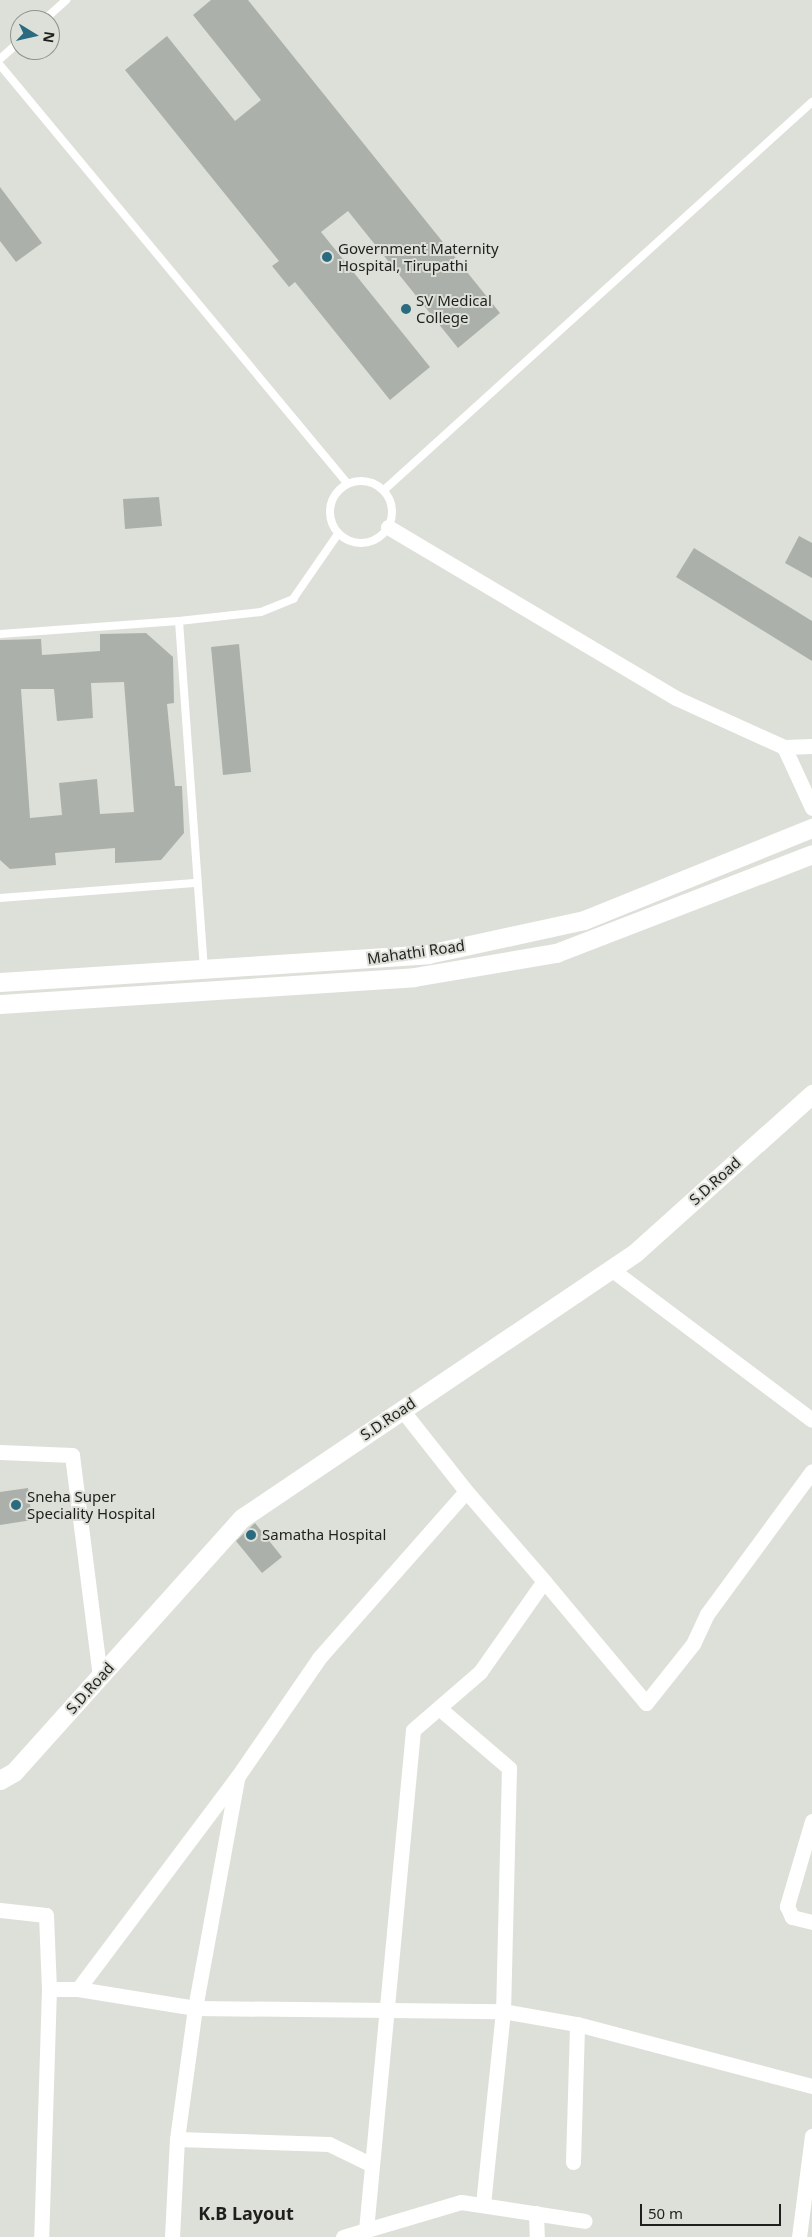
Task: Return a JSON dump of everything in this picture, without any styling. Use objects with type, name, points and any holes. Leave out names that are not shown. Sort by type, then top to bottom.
[{"type":"street","points":[[388,527],[676,698],[784,747],[812,746]]},
{"type":"street","points":[[784,747],[812,808]]},
{"type":"street","name":"Mahathi Road","points":[[0,982],[410,956],[584,920],[812,828]]},
{"type":"street","name":"Mahathi Road","points":[[0,1004],[414,977],[556,953],[812,854]]},
{"type":"street","points":[[410,956],[414,977]]},
{"type":"street","name":"S.D.Road","points":[[0,1780],[14,1772],[242,1518],[636,1252],[812,1094]]},
{"type":"street","points":[[612,1269],[812,1420]]},
{"type":"street","points":[[402,1410],[466,1491],[646,1702],[694,1644],[707,1614],[812,1471]]},
{"type":"street","points":[[0,1452],[72,1455],[100,1676]]},
{"type":"street","points":[[78,1989],[238,1776],[319,1658],[466,1491]]},
{"type":"street","points":[[366,2230],[413,1730],[480,1672],[544,1581]]},
{"type":"street","points":[[439,1708],[509,1768],[503,2011],[483,2205]]},
{"type":"street","points":[[172,2237],[176,2140],[195,2008],[238,1776]]},
{"type":"street","points":[[812,1820],[787,1906],[792,1917],[812,1922]]},
{"type":"street","points":[[0,1910],[46,1915],[49,1989],[42,2237]]},
{"type":"street","points":[[49,1989],[78,1989],[195,2008],[503,2011],[578,2024],[812,2086]]},
{"type":"street","points":[[573,2162],[578,2024]]},
{"type":"street","points":[[799,2237],[812,2136]]},
{"type":"street","points":[[176,2140],[329,2144],[372,2165]]},
{"type":"street","points":[[343,2237],[461,2202],[585,2221]]},
{"type":"street","points":[[536,2214],[537,2237]]},
{"type":"lane","points":[[55,10],[66,0]]},
{"type":"lane","points":[[0,59],[10,50]]},
{"type":"lane","points":[[0,65],[348,483]]},
{"type":"lane","points":[[384,490],[812,102]]},
{"type":"lane","points":[[367,481],[384,490],[392,508],[388,527],[374,541],[355,543],[338,534],[330,516],[330,506],[339,489],[348,483],[367,481]]},
{"type":"lane","points":[[0,634],[179,621],[261,612],[293,599],[338,534]]},
{"type":"lane","points":[[179,621],[204,970]]},
{"type":"lane","points":[[0,898],[198,883]]},
{"type":"building","points":[[211,0],[248,0],[500,313],[458,348],[348,211],[321,232],[430,367],[390,400],[295,282],[289,287],[272,266],[279,261],[125,70],[167,36],[235,121],[261,100],[193,15]]},
{"type":"building","points":[[0,187],[42,243],[16,262],[0,241]]},
{"type":"building","points":[[159,497],[162,526],[125,529],[123,499]]},
{"type":"building","points":[[799,536],[812,543],[812,578],[785,563]]},
{"type":"building","points":[[694,548],[812,621],[812,661],[676,577]]},
{"type":"building","points":[[146,633],[173,657],[174,703],[167,704],[175,786],[182,786],[184,833],[161,860],[115,863],[115,848],[55,853],[56,865],[10,869],[0,860],[0,640],[41,639],[42,655],[100,651],[100,634]],"holes":[[[124,682],[134,812],[100,814],[97,779],[59,783],[62,815],[30,818],[21,689],[54,689],[57,721],[93,718],[91,683]]]},
{"type":"building","points":[[239,644],[251,772],[223,775],[211,647]]},
{"type":"building","points":[[28,1488],[32,1520],[0,1525],[0,1492]]},
{"type":"building","points":[[255,1523],[282,1557],[262,1573],[236,1541]]},
{"type":"place","name":"Government Maternity Hospital, Tirupathi","points":[[327,257]]},
{"type":"place","name":"SV Medical College","points":[[406,309]]},
{"type":"place","name":"Sneha Super Speciality Hospital","points":[[16,1505]]},
{"type":"place","name":"Samatha Hospital","points":[[251,1535]]},
{"type":"district","name":"K.B Layout","points":[[246,2213]]}]
